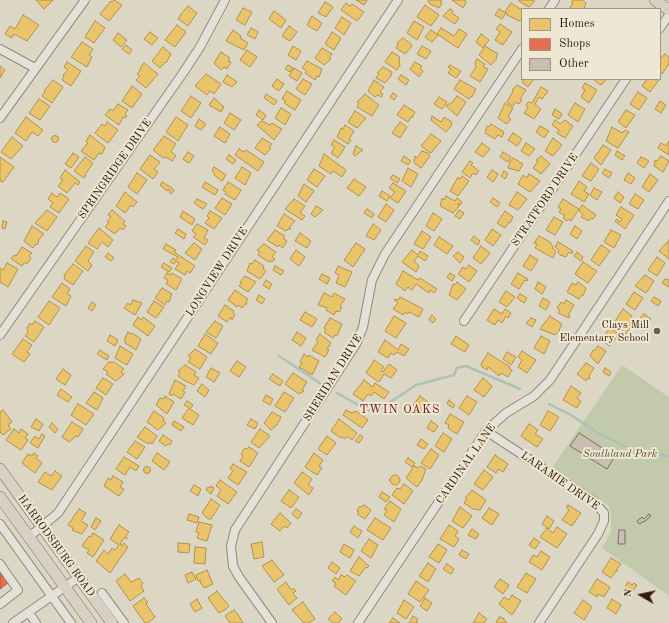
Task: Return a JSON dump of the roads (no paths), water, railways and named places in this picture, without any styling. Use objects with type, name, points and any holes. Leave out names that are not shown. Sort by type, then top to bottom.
[{"type":"main road","points":[[655,0],[669,10]]},
{"type":"main road","name":"HARRODSBURG ROAD","points":[[0,468],[112,623]]},
{"type":"main road","name":"HARRODSBURG ROAD","points":[[0,498],[91,623]]},
{"type":"street","points":[[0,118],[85,0]]},
{"type":"street","name":"SPRINGRIDGE DRIVE","points":[[0,335],[200,47],[225,0]]},
{"type":"street","name":"LONGVIEW DRIVE","points":[[29,537],[58,513],[398,0]]},
{"type":"street","points":[[661,27],[669,15]]},
{"type":"street","points":[[0,49],[35,68]]},
{"type":"street","name":"SHERIDAN DRIVE","points":[[272,623],[232,566],[231,546],[235,530],[356,344],[363,327],[372,280],[385,254],[521,50]]},
{"type":"street","name":"STRATFORD DRIVE","points":[[464,322],[625,80]]},
{"type":"street","name":"CARDINAL LANE","points":[[358,623],[486,431],[506,414],[534,396],[550,380],[669,201]]},
{"type":"street","name":"LARAMIE DRIVE","points":[[486,431],[593,501],[604,513],[604,521],[598,534],[539,623]]},
{"type":"street","points":[[1,529],[71,623]]},
{"type":"street","points":[[0,564],[18,590],[0,604]]},
{"type":"street","points":[[13,623],[79,577]]},
{"type":"street","points":[[102,593],[124,623]]},
{"type":"street","points":[[28,613],[36,623]]},
{"type":"waterway","points":[[279,356],[321,384]]},
{"type":"waterway","points":[[337,393],[367,410],[380,409],[416,385],[454,375],[457,368],[466,366],[520,389]]},
{"type":"waterway","points":[[549,404],[571,415],[598,433],[631,449],[669,456]]},
{"type":"place","name":"Clays Mill Elementary School","points":[[657,331]]},
{"type":"district","name":"TWIN OAKS","points":[[400,410]]},
{"type":"park label","name":"Southland Park","points":[[620,454]]}]
